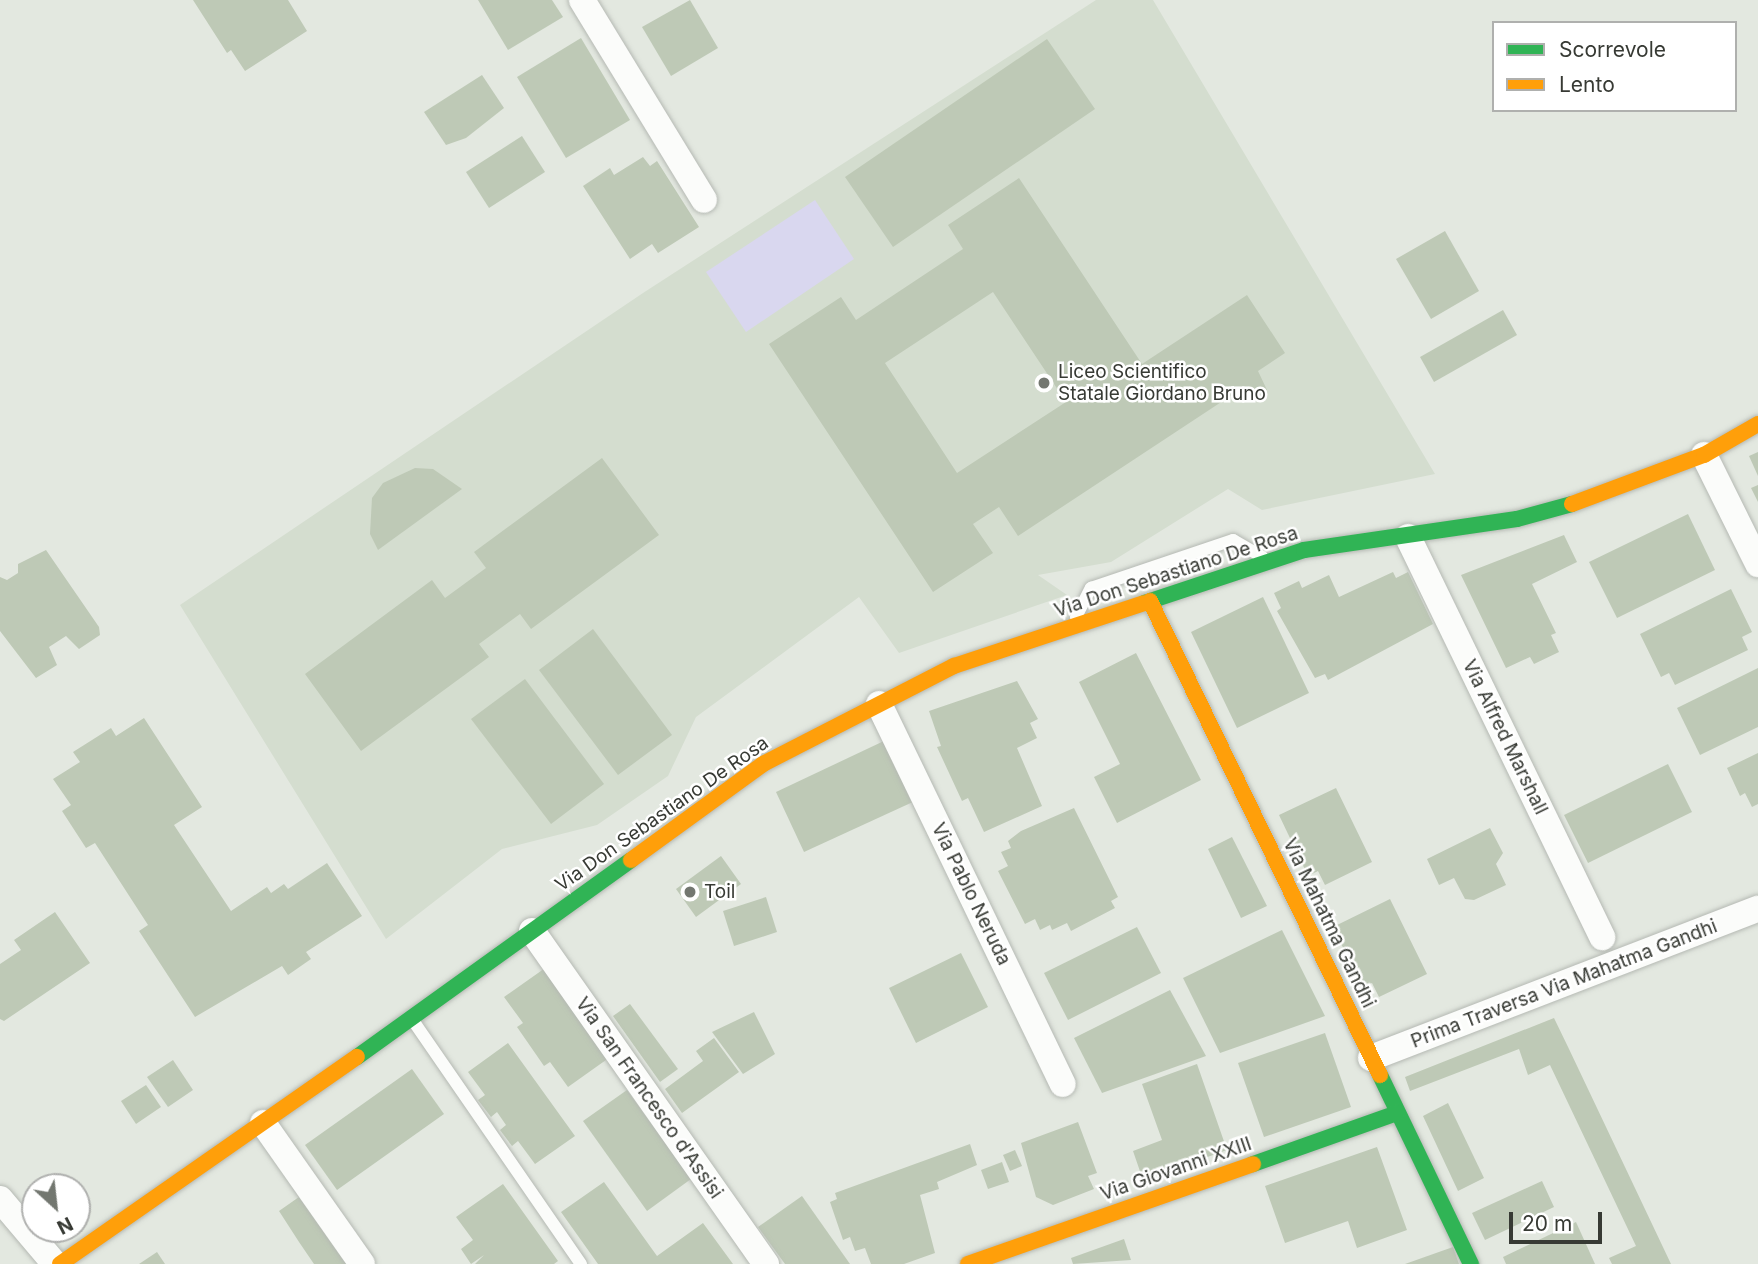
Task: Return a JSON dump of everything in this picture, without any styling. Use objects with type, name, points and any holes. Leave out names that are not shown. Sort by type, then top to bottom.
[{"type":"street","points":[[582,0],[704,200]]},
{"type":"street","name":"Via Don Sebastiano De Rosa","points":[[60,1264],[412,1019],[763,764],[954,666],[1069,631],[1304,550],[1408,537],[1517,519],[1592,499],[1703,455],[1758,424]]},
{"type":"street","points":[[1703,455],[1758,564]]},
{"type":"street","name":"Via Alfred Marshall","points":[[1408,537],[1602,937]]},
{"type":"street","name":"Via Mahatma Gandhi","points":[[1150,601],[1471,1264]]},
{"type":"street","name":"Via Pablo Neruda","points":[[879,704],[1063,1084]]},
{"type":"street","name":"Prima Traversa Via Mahatma Gandhi","points":[[1371,1058],[1758,909]]},
{"type":"street","name":"Via San Francesco d'Assisi","points":[[532,931],[766,1264]]},
{"type":"street","name":"Via Giovanni XXIII","points":[[968,1264],[1397,1113]]},
{"type":"street","points":[[263,1123],[362,1264]]},
{"type":"street","points":[[0,1199],[55,1264]]},
{"type":"lane","points":[[1069,631],[1091,588],[1233,540],[1269,560]]},
{"type":"lane","points":[[412,1019],[581,1264]]},
{"type":"shaded area","points":[[1096,0],[1153,0],[1435,474],[1262,510],[1228,489],[1111,562],[1038,575],[1067,595],[899,653],[859,597],[696,717],[668,776],[597,825],[502,849],[386,939],[180,605],[643,293]]},
{"type":"shaded area","points":[[815,200],[854,259],[746,332],[706,272]]},
{"type":"building","points":[[193,0],[288,0],[307,31],[245,71],[231,50],[227,53]]},
{"type":"building","points":[[478,0],[552,0],[563,17],[508,50]]},
{"type":"building","points":[[690,0],[718,48],[671,76],[642,27]]},
{"type":"building","points":[[581,38],[630,120],[566,158],[517,77]]},
{"type":"building","points":[[1047,39],[1095,109],[893,247],[845,177]]},
{"type":"building","points":[[482,75],[504,108],[466,138],[446,145],[424,112]]},
{"type":"building","points":[[522,136],[545,172],[489,208],[466,172]]},
{"type":"building","points":[[643,157],[650,166],[657,161],[699,227],[658,253],[652,244],[630,259],[583,186],[610,168],[614,175]]},
{"type":"building","points":[[1019,178],[1142,364],[1247,295],[1285,353],[1258,371],[1267,390],[1252,397],[1244,387],[1018,536],[999,507],[973,524],[993,553],[933,592],[769,344],[841,297],[856,320],[963,249],[948,225]],"holes":[[[993,292],[1066,402],[957,473],[885,363]]]},
{"type":"building","points":[[1445,231],[1479,291],[1431,319],[1396,259]]},
{"type":"building","points":[[1503,310],[1517,335],[1434,382],[1420,357]]},
{"type":"building","points":[[1758,452],[1758,476],[1749,456]]},
{"type":"building","points":[[602,458],[659,535],[531,629],[520,614],[479,644],[489,657],[361,751],[305,674],[432,580],[445,598],[486,568],[474,552]]},
{"type":"building","points":[[415,468],[433,469],[462,489],[378,550],[370,534],[372,498],[383,483]]},
{"type":"building","points":[[1758,485],[1758,502],[1751,488]]},
{"type":"building","points":[[1688,514],[1715,570],[1617,618],[1589,562]]},
{"type":"building","points":[[1564,535],[1577,562],[1532,584],[1556,633],[1551,635],[1559,652],[1534,664],[1530,657],[1506,668],[1461,575]]},
{"type":"building","points":[[46,550],[99,627],[100,635],[79,649],[66,636],[49,647],[57,665],[36,678],[0,631],[0,577],[7,580],[18,573],[18,564]]},
{"type":"building","points":[[1393,572],[1396,578],[1408,572],[1433,624],[1328,680],[1325,674],[1315,678],[1277,611],[1281,608],[1274,593],[1299,581],[1302,588],[1329,575],[1339,597]]},
{"type":"building","points":[[1731,589],[1752,632],[1742,637],[1748,650],[1675,685],[1669,673],[1661,677],[1640,634]]},
{"type":"building","points":[[1263,597],[1309,693],[1237,728],[1191,632]]},
{"type":"building","points":[[593,629],[672,735],[618,775],[539,670]]},
{"type":"building","points":[[1136,653],[1201,780],[1117,823],[1094,777],[1120,764],[1079,682]]},
{"type":"building","points":[[1758,668],[1758,727],[1700,755],[1677,708]]},
{"type":"building","points":[[525,679],[604,784],[551,824],[471,719]]},
{"type":"building","points":[[1017,681],[1038,719],[1030,723],[1037,738],[1017,748],[1042,806],[984,832],[968,798],[962,801],[937,747],[941,746],[929,711]]},
{"type":"building","points":[[144,718],[202,807],[174,825],[231,911],[267,887],[271,893],[284,884],[288,889],[327,863],[362,916],[306,952],[311,959],[288,975],[282,966],[195,1017],[139,931],[148,925],[95,843],[86,848],[62,811],[71,805],[53,779],[80,762],[73,752],[111,728],[116,736]]},
{"type":"building","points":[[886,740],[915,801],[804,852],[776,792]]},
{"type":"building","points":[[1758,753],[1758,804],[1752,807],[1745,793],[1740,796],[1727,768]]},
{"type":"building","points":[[1668,764],[1692,812],[1588,863],[1564,815]]},
{"type":"building","points":[[1336,788],[1372,862],[1325,885],[1318,871],[1308,876],[1279,815]]},
{"type":"building","points":[[1074,808],[1118,897],[1111,901],[1115,908],[1071,931],[1067,923],[1052,930],[1050,925],[1040,930],[1035,919],[1025,924],[998,871],[1008,866],[1001,852],[1011,848],[1008,841],[1021,831]]},
{"type":"building","points":[[1490,828],[1503,853],[1496,864],[1506,885],[1474,900],[1465,899],[1454,878],[1439,885],[1427,859]]},
{"type":"building","points":[[1232,837],[1267,906],[1241,918],[1208,849]]},
{"type":"building","points":[[721,856],[741,884],[696,917],[676,889]]},
{"type":"building","points":[[766,897],[777,932],[734,946],[723,911]]},
{"type":"building","points":[[1390,899],[1427,974],[1379,997],[1372,983],[1362,987],[1333,927]]},
{"type":"building","points":[[55,912],[90,963],[4,1021],[0,1019],[0,964],[21,950],[14,940]]},
{"type":"building","points":[[1137,927],[1161,973],[1068,1020],[1044,973]]},
{"type":"building","points":[[1282,930],[1325,1016],[1220,1053],[1183,978]]},
{"type":"building","points":[[961,953],[988,1007],[916,1043],[889,988]]},
{"type":"building","points":[[548,966],[613,1055],[568,1087],[550,1062],[544,1066],[517,1027],[523,1023],[504,997]]},
{"type":"building","points":[[1170,990],[1206,1056],[1102,1093],[1074,1038]]},
{"type":"building","points":[[630,1004],[678,1069],[660,1082],[613,1016]]},
{"type":"building","points":[[754,1012],[775,1054],[743,1074],[712,1032]]},
{"type":"building","points":[[1554,1018],[1671,1264],[1612,1264],[1609,1258],[1636,1246],[1550,1065],[1528,1075],[1519,1049],[1410,1091],[1405,1077]]},
{"type":"building","points":[[1325,1033],[1351,1107],[1264,1137],[1238,1063]]},
{"type":"building","points":[[714,1038],[739,1072],[682,1113],[665,1089],[703,1061],[696,1051]]},
{"type":"building","points":[[508,1043],[575,1136],[535,1164],[518,1141],[512,1146],[500,1130],[506,1125],[497,1112],[491,1117],[478,1100],[485,1095],[468,1072]]},
{"type":"building","points":[[173,1060],[193,1090],[168,1107],[147,1077]]},
{"type":"building","points":[[1197,1064],[1227,1150],[1143,1180],[1133,1151],[1162,1140],[1142,1084]]},
{"type":"building","points":[[412,1069],[444,1114],[337,1190],[305,1145]]},
{"type":"building","points":[[146,1085],[161,1107],[136,1124],[121,1101]]},
{"type":"building","points":[[627,1090],[691,1179],[647,1211],[583,1121]]},
{"type":"building","points":[[1448,1103],[1484,1178],[1458,1191],[1423,1116]]},
{"type":"building","points":[[1078,1122],[1097,1173],[1088,1176],[1094,1189],[1053,1205],[1036,1197],[1021,1143]]},
{"type":"building","points":[[970,1144],[977,1165],[937,1182],[939,1189],[920,1195],[935,1253],[904,1264],[871,1264],[865,1248],[855,1251],[850,1237],[843,1240],[830,1202],[837,1199],[835,1193]]},
{"type":"building","points":[[1377,1147],[1407,1230],[1357,1248],[1348,1221],[1285,1243],[1265,1186]]},
{"type":"building","points":[[1015,1150],[1022,1166],[1010,1171],[1003,1155]]},
{"type":"building","points":[[1002,1162],[1009,1182],[988,1189],[981,1170]]},
{"type":"building","points":[[1542,1181],[1554,1207],[1485,1240],[1472,1213]]},
{"type":"building","points":[[604,1182],[657,1256],[703,1223],[733,1264],[598,1264],[561,1212]]},
{"type":"building","points":[[503,1184],[558,1261],[554,1264],[475,1264],[484,1255],[471,1264],[461,1249],[473,1240],[456,1217]]},
{"type":"building","points":[[802,1196],[850,1264],[785,1264],[758,1227]]},
{"type":"building","points":[[299,1197],[346,1264],[314,1264],[279,1211]]},
{"type":"building","points":[[1576,1222],[1595,1264],[1506,1264],[1503,1257]]},
{"type":"building","points":[[1124,1239],[1131,1260],[1073,1264],[1071,1258]]},
{"type":"building","points":[[1453,1247],[1459,1264],[1405,1264]]},
{"type":"building","points":[[157,1252],[165,1264],[139,1264]]},
{"type":"traffic: fast","points":[[1144,603],[1304,550],[1517,519],[1572,504]]},
{"type":"traffic: fast","points":[[357,1057],[631,860]]},
{"type":"traffic: fast","points":[[1380,1075],[1471,1264]]},
{"type":"traffic: fast","points":[[1253,1164],[1397,1113]]},
{"type":"traffic: slow","points":[[1572,504],[1704,455],[1758,424]]},
{"type":"traffic: slow","points":[[1150,601],[1380,1075]]},
{"type":"traffic: slow","points":[[631,860],[763,764],[954,666],[1144,603]]},
{"type":"traffic: slow","points":[[60,1264],[357,1057]]},
{"type":"traffic: slow","points":[[968,1264],[1253,1164]]},
{"type":"place","name":"Liceo Scientifico Statale Giordano Bruno","points":[[1044,383]]},
{"type":"place","name":"Toil","points":[[690,892]]}]
